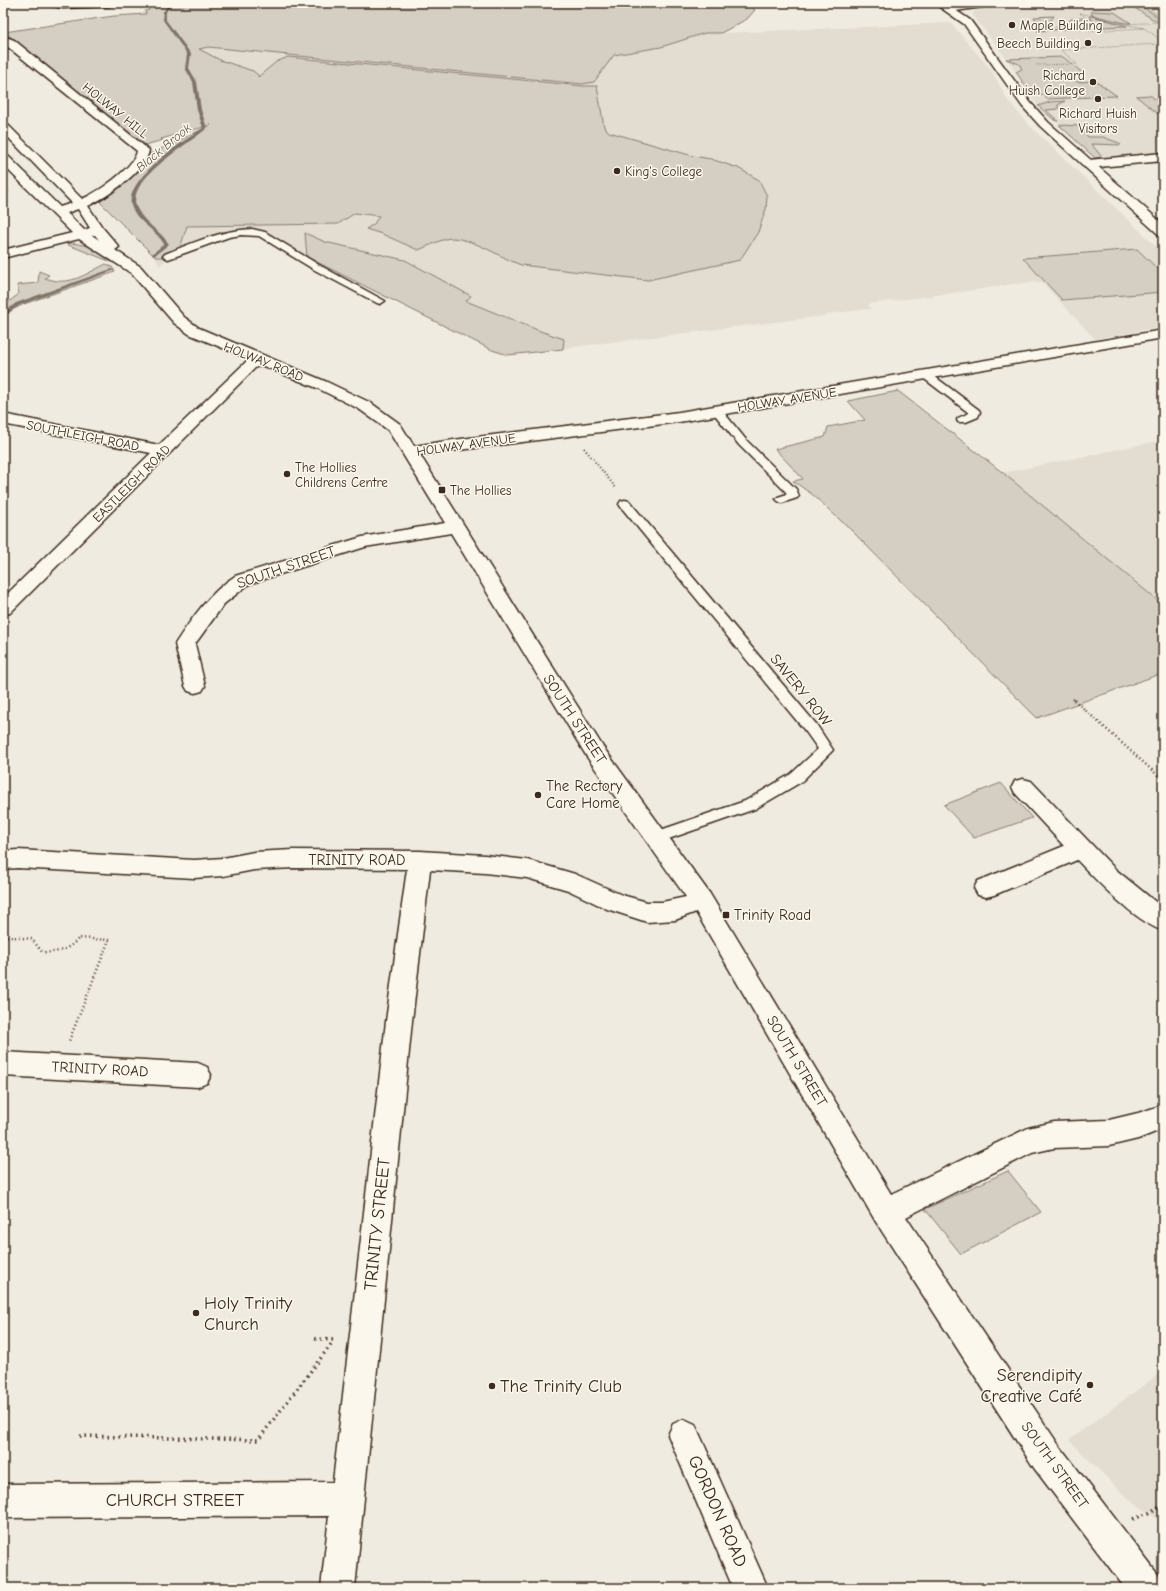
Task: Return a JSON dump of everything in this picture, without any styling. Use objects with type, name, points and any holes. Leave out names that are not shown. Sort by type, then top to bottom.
[{"type":"street","points":[[51,3],[63,6],[110,3]]},
{"type":"street","points":[[939,3],[967,22],[1026,104],[1044,124],[1163,231]]},
{"type":"street","points":[[949,10],[989,3]]},
{"type":"street","name":"HOLWAY HILL","points":[[3,39],[10,42],[143,150],[143,156],[122,178],[101,196],[81,205],[57,212]]},
{"type":"street","name":"HOLWAY ROAD","points":[[3,126],[81,205],[97,229],[125,262]]},
{"type":"street","points":[[1088,164],[1163,157]]},
{"type":"street","name":"HOLWAY ROAD","points":[[3,158],[81,234],[136,270],[179,320],[194,331],[322,385],[365,406],[394,427],[409,452]]},
{"type":"street","points":[[3,254],[97,229]]},
{"type":"street","name":"HOLWAY AVENUE","points":[[409,452],[442,445],[573,431],[717,411],[1163,334]]},
{"type":"street","name":"EASTLEIGH ROAD","points":[[3,609],[250,365],[260,359]]},
{"type":"street","name":"SOUTHLEIGH ROAD","points":[[3,419],[164,451]]},
{"type":"street","name":"SOUTH STREET","points":[[409,452],[595,752],[702,901],[886,1212],[1046,1456],[1147,1588]]},
{"type":"street","name":"SOUTH STREET","points":[[195,686],[185,644],[203,617],[229,587],[242,580],[362,542],[456,527]]},
{"type":"street","points":[[1023,786],[1082,849],[1140,905],[1163,921]]},
{"type":"street","points":[[986,888],[1082,849]]},
{"type":"street","name":"TRINITY ROAD","points":[[3,860],[18,859],[194,869],[223,867],[254,861],[286,859],[420,860],[485,864],[527,869],[574,883],[615,902],[647,912],[675,910],[702,901]]},
{"type":"street","name":"TRINITY STREET","points":[[338,1588],[399,1021],[420,860]]},
{"type":"street","name":"TRINITY ROAD","points":[[3,1064],[198,1075]]},
{"type":"street","points":[[886,1212],[1028,1141],[1054,1135],[1109,1133],[1138,1126],[1163,1117]]},
{"type":"street","name":"GORDON ROAD","points":[[684,1435],[751,1588]]},
{"type":"street","name":"CHURCH STREET","points":[[3,1501],[347,1500]]},
{"type":"lane","points":[[168,256],[208,241],[242,232],[254,231],[262,234],[316,267],[380,301]]},
{"type":"lane","points":[[926,375],[975,412],[974,415],[962,420]]},
{"type":"lane","points":[[717,411],[743,443],[792,491],[793,496],[782,499]]},
{"type":"lane","name":"SAVERY ROW","points":[[625,504],[811,728],[826,750],[796,778],[750,805],[657,837]]},
{"type":"path","points":[[1140,3],[1163,18]]},
{"type":"path","points":[[1036,65],[1077,64],[1061,50],[1157,44],[1163,41],[1144,28],[1080,13],[1101,30]]},
{"type":"path","points":[[1125,24],[1163,22]]},
{"type":"path","points":[[1088,31],[1144,28]]},
{"type":"path","points":[[1157,44],[1163,48]]},
{"type":"path","points":[[573,431],[579,443],[624,497],[625,504]]},
{"type":"path","points":[[1073,699],[1163,780]]},
{"type":"path","points":[[3,936],[32,939],[42,952],[56,953],[63,952],[79,938],[109,940],[59,1067]]},
{"type":"path","points":[[80,1436],[258,1440],[335,1340]]},
{"type":"shaded area","points":[[146,3],[746,3],[755,10],[747,19],[721,33],[705,33],[661,47],[614,55],[594,82],[582,84],[208,47],[199,49],[220,60],[253,71],[258,75],[258,77],[276,62],[288,57],[583,86],[597,86],[604,127],[609,132],[693,156],[711,159],[738,168],[759,180],[767,196],[766,209],[758,232],[740,260],[648,280],[521,265],[473,243],[453,238],[445,239],[418,250],[382,234],[366,229],[374,224],[379,216],[355,213],[338,224],[187,226],[180,248],[162,257],[155,257],[100,202],[124,183],[148,155],[211,125],[145,145],[4,32],[114,16],[146,14],[145,11],[149,10]]},
{"type":"shaded area","name":"King's College","points":[[181,3],[746,3],[755,10],[747,19],[722,33],[951,23],[992,71],[1008,101],[1028,124],[1163,253],[1163,327],[1095,339],[1042,282],[1013,284],[868,304],[871,309],[834,313],[824,316],[508,355],[492,350],[385,297],[307,257],[259,229],[243,230],[180,248],[159,266],[155,256],[107,209],[216,124],[194,65],[145,11]]},
{"type":"shaded area","name":"Richard Huish College","points":[[1006,3],[1163,3],[1163,153],[1095,158],[1038,106],[1008,61],[972,14],[976,10]]},
{"type":"shaded area","points":[[1100,3],[1136,3],[1163,20],[1156,21],[1128,4]]},
{"type":"shaded area","points":[[1091,11],[1114,12],[1131,23],[1125,23],[1092,15]]},
{"type":"shaded area","points":[[1054,16],[1046,26],[1040,27],[1034,17]]},
{"type":"shaded area","points":[[1090,16],[1127,26],[1103,27],[1089,18]]},
{"type":"shaded area","points":[[1083,18],[1093,27],[1036,30],[1068,24],[1071,19]]},
{"type":"shaded area","points":[[1063,57],[1084,74],[1067,75],[1077,82],[1096,81],[1117,96],[1047,99],[1043,95],[1029,91],[1016,72],[1022,69],[1019,64],[1006,59]]},
{"type":"shaded area","points":[[1150,95],[1163,105],[1163,118],[1136,96]]},
{"type":"shaded area","points":[[1065,101],[1058,105],[1058,109],[1046,110],[1058,121],[1054,120],[1038,106],[1050,102]]},
{"type":"shaded area","points":[[1059,125],[1080,126],[1088,137],[1103,137],[1121,145],[1091,144],[1102,157],[1095,158]]},
{"type":"shaded area","points":[[305,233],[325,242],[405,260],[471,296],[466,301],[540,331],[564,339],[563,349],[508,355],[492,350],[307,257]]},
{"type":"shaded area","points":[[72,243],[89,246],[114,263],[66,244]]},
{"type":"shaded area","points":[[1137,249],[1163,274],[1163,292],[1062,300],[1023,258]]},
{"type":"shaded area","points":[[106,264],[112,267],[115,272],[24,304],[12,310],[3,318],[3,306],[19,294],[17,285],[38,283],[39,271],[49,275],[45,278],[62,281],[83,276]]},
{"type":"shaded area","points":[[898,391],[1002,472],[1163,605],[1163,673],[1037,718],[852,531],[813,495],[793,481],[803,479],[775,449],[825,437],[828,427],[865,420],[848,401]]},
{"type":"shaded area","points":[[1163,440],[1163,605],[1002,473]]},
{"type":"shaded area","points":[[1001,783],[1032,818],[974,838],[944,805]]},
{"type":"shaded area","points":[[1008,1171],[1041,1212],[961,1254],[925,1209]]},
{"type":"shaded area","points":[[1163,1371],[1163,1523],[1124,1495],[1069,1440]]},
{"type":"waterway","name":"Black Brook","points":[[154,255],[167,244],[136,211],[133,205],[133,195],[138,185],[159,162],[205,128],[199,110],[195,82],[187,68],[189,54],[164,20],[164,12],[171,3]]},
{"type":"waterway","name":"Black Brook","points":[[3,315],[18,304],[113,270]]},
{"type":"place","name":"Maple Building","points":[[1012,25]]},
{"type":"place","name":"Beech Building","points":[[1088,43]]},
{"type":"place","name":"Richard Huish College","points":[[1093,82]]},
{"type":"place","name":"Richard Huish Visitors","points":[[1098,99]]},
{"type":"place","name":"King's College","points":[[617,171]]},
{"type":"place","name":"The Hollies Childrens Centre","points":[[287,474]]},
{"type":"place","name":"The Hollies","points":[[442,490]]},
{"type":"place","name":"The Rectory Care Home","points":[[538,795]]},
{"type":"place","name":"Trinity Road","points":[[726,915]]},
{"type":"place","name":"Holy Trinity Church","points":[[196,1313]]},
{"type":"place","name":"Serendipity Creative Café","points":[[1090,1385]]},
{"type":"place","name":"The Trinity Club","points":[[492,1386]]}]
